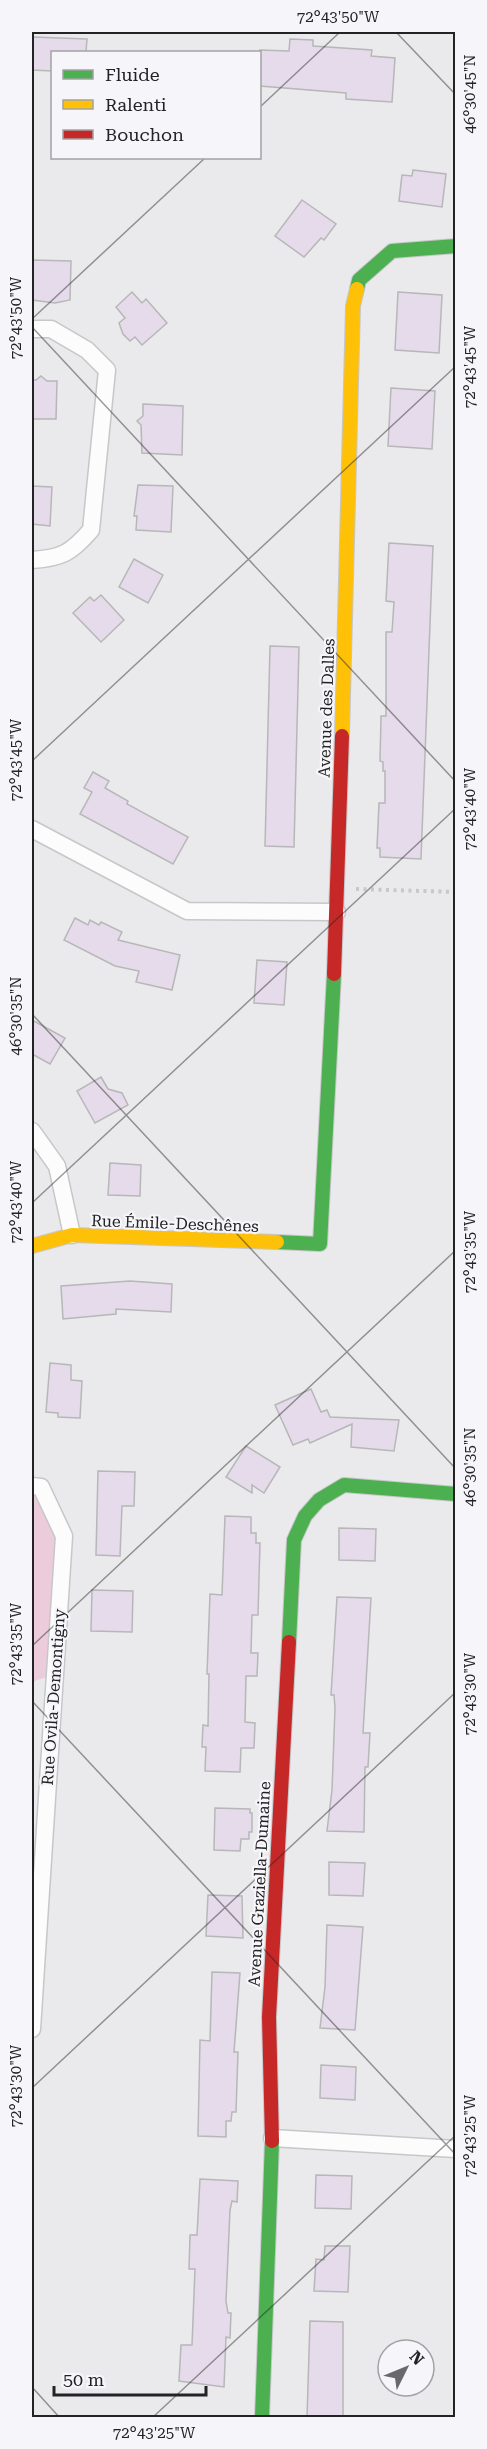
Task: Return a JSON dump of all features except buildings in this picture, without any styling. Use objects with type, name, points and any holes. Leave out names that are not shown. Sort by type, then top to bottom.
[{"type":"street","name":"Avenue des Dalles","points":[[320,1244],[338,889],[353,306],[359,280],[392,251],[456,246]]},
{"type":"street","points":[[32,329],[51,329],[87,350],[107,370],[91,530],[76,548],[56,558],[32,560]]},
{"type":"street","points":[[32,829],[187,911],[337,912]]},
{"type":"street","points":[[32,1131],[57,1166],[72,1235]]},
{"type":"street","name":"Rue Émile-Deschênes","points":[[32,1246],[72,1235],[320,1244]]},
{"type":"street","name":"Avenue Graziella-Dumaine","points":[[262,2418],[272,2138],[269,2017],[294,1540],[305,1516],[319,1500],[344,1485],[456,1494]]},
{"type":"street","name":"Rue Ovila-Demontigny","points":[[32,1486],[41,1487],[64,1536],[32,2029]]},
{"type":"street","points":[[272,2138],[456,2149]]},
{"type":"path","points":[[338,889],[456,892]]},
{"type":"shaded area","points":[[32,1486],[64,1536],[55,1674],[32,1682]]},
{"type":"traffic: fast","points":[[357,289],[359,280],[392,251],[456,246]]},
{"type":"traffic: fast","points":[[277,1242],[320,1244],[334,974]]},
{"type":"traffic: fast","points":[[289,1642],[294,1540],[305,1516],[319,1500],[344,1485],[456,1494]]},
{"type":"traffic: fast","points":[[262,2418],[272,2141]]},
{"type":"traffic: slow","points":[[342,736],[353,306],[357,289]]},
{"type":"traffic: slow","points":[[32,1246],[72,1235],[277,1242]]},
{"type":"traffic: jam","points":[[334,974],[342,736]]},
{"type":"traffic: jam","points":[[272,2141],[269,2017],[289,1642]]}]
